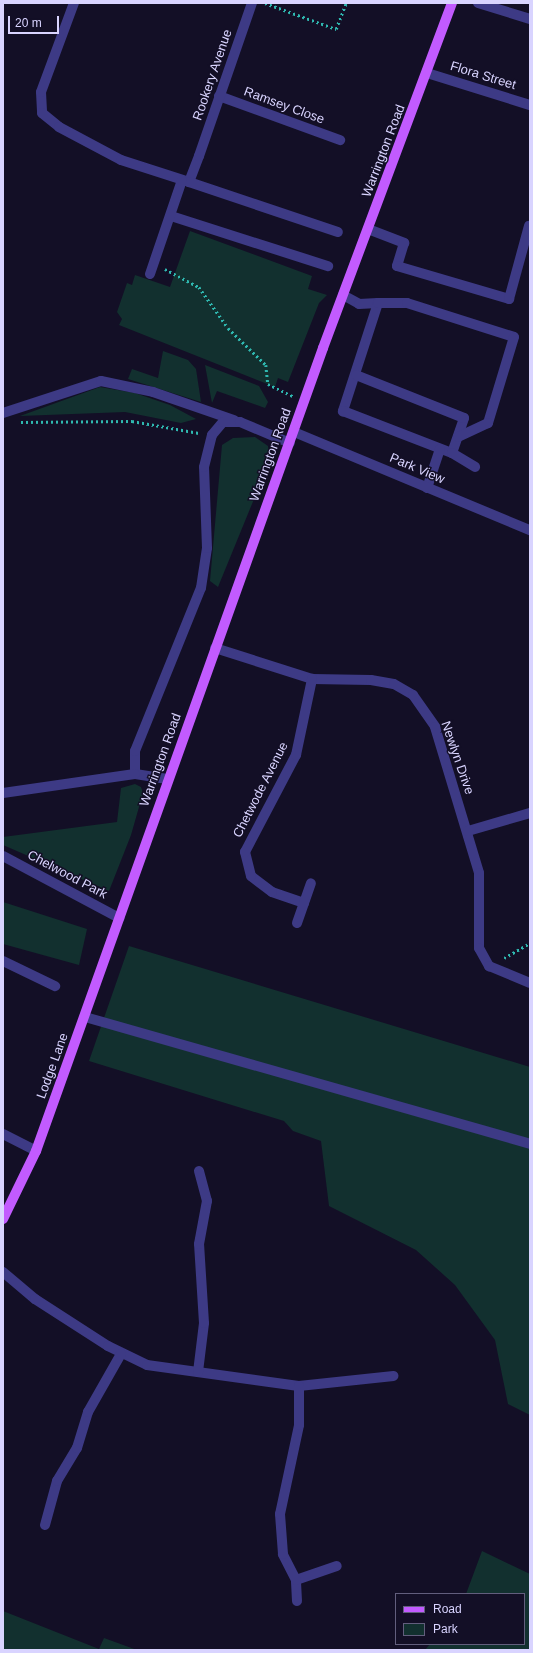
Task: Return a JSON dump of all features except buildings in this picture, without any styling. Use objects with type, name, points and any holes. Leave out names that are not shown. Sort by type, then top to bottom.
[{"type":"main road","name":"Warrington Road","points":[[119,918],[167,779],[343,295],[428,73],[452,3]]},
{"type":"main road","name":"Lodge Lane","points":[[3,1219],[36,1151],[119,918]]},
{"type":"street","points":[[74,3],[41,92],[42,113],[59,127],[121,160],[284,211],[338,232]]},
{"type":"street","name":"Rookery Avenue","points":[[152,270],[171,216],[186,181],[199,156],[252,3]]},
{"type":"street","points":[[478,3],[530,20]]},
{"type":"street","name":"Flora Street","points":[[428,73],[530,105]]},
{"type":"street","name":"Ramsey Close","points":[[219,96],[340,140]]},
{"type":"street","points":[[171,216],[328,266]]},
{"type":"street","points":[[368,229],[404,243],[397,266],[509,299],[529,226]]},
{"type":"street","points":[[343,295],[359,304],[407,303],[514,337],[488,423],[458,437]]},
{"type":"street","points":[[378,303],[356,376],[343,411],[452,453],[475,467]]},
{"type":"street","points":[[356,376],[464,418],[452,453]]},
{"type":"street","points":[[3,413],[101,381],[153,392],[240,422],[290,443]]},
{"type":"street","points":[[135,774],[135,750],[142,728],[201,588],[207,548],[204,467],[212,435],[223,422],[240,422]]},
{"type":"street","name":"Park View","points":[[294,432],[530,530]]},
{"type":"street","points":[[427,488],[440,449]]},
{"type":"street","name":"Newlyn Drive","points":[[215,648],[312,679],[371,680],[394,684],[413,695],[435,728],[468,831],[479,873],[479,948],[489,966]]},
{"type":"street","name":"Chetwode Avenue","points":[[304,903],[272,892],[251,876],[245,852],[296,755],[312,679]]},
{"type":"street","points":[[3,793],[135,774],[167,779]]},
{"type":"street","points":[[468,831],[530,813]]},
{"type":"street","name":"Chelwood Park","points":[[3,856],[119,918]]},
{"type":"street","points":[[297,923],[311,883]]},
{"type":"street","points":[[3,961],[55,986]]},
{"type":"street","points":[[489,966],[530,983]]},
{"type":"street","points":[[85,1017],[530,1144]]},
{"type":"street","points":[[3,1134],[36,1151]]},
{"type":"street","points":[[198,1372],[204,1323],[199,1244],[208,1201],[199,1171]]},
{"type":"street","points":[[3,1272],[35,1299],[121,1354],[147,1365],[299,1386],[394,1376]]},
{"type":"street","points":[[45,1525],[57,1481],[77,1448],[88,1412],[121,1354]]},
{"type":"street","points":[[297,1601],[296,1580],[283,1554],[280,1514],[298,1425],[299,1386]]},
{"type":"street","points":[[296,1580],[337,1566]]},
{"type":"path","points":[[265,3],[336,28],[346,3]]},
{"type":"path","points":[[152,270],[190,280],[199,287],[228,328],[266,365],[268,384],[305,401]]},
{"type":"path","points":[[18,422],[132,421],[212,435]]},
{"type":"path","points":[[489,966],[530,943]]},
{"type":"green space","points":[[190,231],[312,276],[308,289],[327,295],[319,303],[288,382],[278,378],[275,387],[119,325],[122,319],[117,312],[127,283],[132,285],[135,275],[170,287]]},
{"type":"green space","points":[[163,351],[188,360],[196,369],[201,402],[128,379],[132,369],[158,378]]},
{"type":"green space","points":[[205,365],[259,386],[268,402],[265,408],[217,391],[212,403]]},
{"type":"green space","points":[[100,387],[135,393],[170,405],[196,419],[181,423],[125,412],[20,416]]},
{"type":"green space","points":[[255,437],[268,446],[270,460],[218,587],[210,581],[222,445],[233,438]]},
{"type":"green space","points":[[135,784],[141,787],[143,793],[131,835],[109,891],[3,845],[3,837],[117,822],[121,788]]},
{"type":"green space","points":[[3,902],[87,929],[79,965],[3,944]]},
{"type":"green space","points":[[129,946],[530,1067],[530,1415],[508,1404],[495,1340],[455,1285],[416,1250],[329,1206],[321,1141],[293,1131],[284,1121],[89,1061]]},
{"type":"green space","points":[[482,1551],[530,1574],[530,1650],[425,1650],[429,1645],[525,1645],[525,1593],[466,1593]]},
{"type":"green space","points":[[3,1611],[99,1649],[104,1638],[137,1650],[3,1650]]}]
